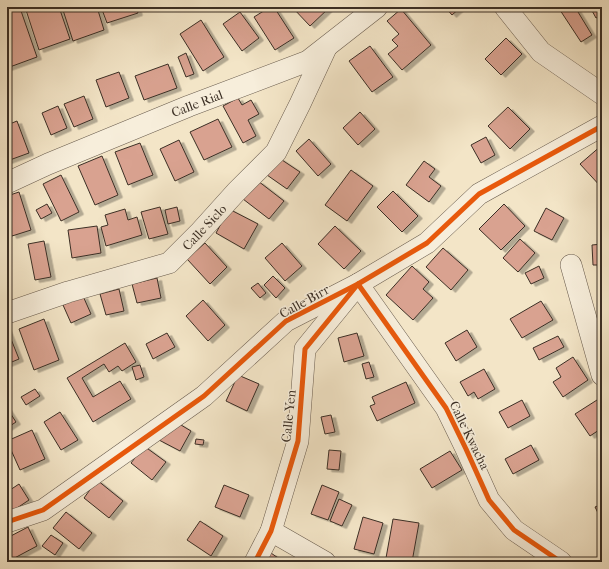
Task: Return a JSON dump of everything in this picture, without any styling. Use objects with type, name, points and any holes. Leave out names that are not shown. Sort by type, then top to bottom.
[{"type":"street","name":"Calle Rial","points":[[7,183],[76,152],[189,106],[308,61],[378,7]]},
{"type":"street","points":[[505,7],[542,52],[602,94]]},
{"type":"street","name":"Calle Siclo","points":[[7,313],[68,292],[168,263],[199,233],[236,192],[276,152],[326,48]]},
{"type":"street","name":"Calle Birr","points":[[7,522],[42,510],[204,396],[286,321],[358,284],[427,243],[479,194],[602,126]]},
{"type":"street","points":[[571,265],[602,375]]},
{"type":"street","name":"Calle Yen","points":[[255,562],[271,531],[298,441],[305,349],[358,284]]},
{"type":"street","name":"Calle Kwacha","points":[[358,284],[446,408],[489,500],[514,530],[561,562]]},
{"type":"street","points":[[271,531],[325,562]]},
{"type":"building","points":[[25,7],[59,7],[70,39],[39,50]]},
{"type":"building","points":[[62,7],[97,7],[104,30],[73,41]]},
{"type":"building","points":[[101,7],[136,7],[138,13],[107,23]]},
{"type":"building","points":[[270,7],[274,7],[294,38],[275,50],[254,17]]},
{"type":"building","points":[[292,7],[330,7],[310,26]]},
{"type":"building","points":[[445,7],[461,7],[452,15]]},
{"type":"building","points":[[558,7],[575,7],[592,35],[581,42]]},
{"type":"building","points":[[590,7],[602,7],[602,15],[596,18]]},
{"type":"building","points":[[20,8],[37,57],[7,68],[7,12]]},
{"type":"building","points":[[401,9],[431,45],[402,70],[388,54],[398,46],[392,40],[399,34],[387,21]]},
{"type":"building","points":[[240,12],[259,38],[242,51],[223,24]]},
{"type":"building","points":[[201,20],[224,57],[203,71],[180,34]]},
{"type":"building","points":[[506,38],[522,54],[501,75],[485,59]]},
{"type":"building","points":[[370,46],[393,77],[372,92],[349,61]]},
{"type":"building","points":[[186,53],[194,74],[186,77],[178,57]]},
{"type":"building","points":[[168,64],[177,88],[144,100],[135,76]]},
{"type":"building","points":[[119,72],[129,98],[106,107],[96,80]]},
{"type":"building","points":[[84,96],[93,119],[74,127],[64,104]]},
{"type":"building","points":[[238,98],[242,105],[251,100],[259,114],[248,120],[256,136],[243,143],[223,106]]},
{"type":"building","points":[[58,106],[67,128],[51,135],[42,113]]},
{"type":"building","points":[[508,107],[530,129],[510,149],[488,126]]},
{"type":"building","points":[[360,112],[375,129],[358,145],[343,128]]},
{"type":"building","points":[[218,119],[232,147],[204,160],[190,132]]},
{"type":"building","points":[[17,121],[29,153],[7,161],[7,125]]},
{"type":"building","points":[[486,137],[495,155],[481,163],[471,145]]},
{"type":"building","points":[[309,139],[331,164],[318,176],[296,151]]},
{"type":"building","points":[[179,140],[194,172],[175,181],[160,149]]},
{"type":"building","points":[[140,143],[153,175],[128,185],[115,152]]},
{"type":"building","points":[[602,145],[602,188],[580,164]]},
{"type":"building","points":[[102,156],[118,195],[95,205],[78,166]]},
{"type":"building","points":[[279,158],[300,172],[287,189],[267,175]]},
{"type":"building","points":[[424,161],[435,169],[429,177],[441,186],[429,202],[406,185]]},
{"type":"building","points":[[351,170],[373,186],[347,221],[325,205]]},
{"type":"building","points":[[61,175],[79,212],[61,221],[43,184]]},
{"type":"building","points":[[258,181],[284,201],[269,219],[243,199]]},
{"type":"building","points":[[393,191],[418,216],[402,232],[377,207]]},
{"type":"building","points":[[19,192],[31,230],[12,236],[7,221],[7,196]]},
{"type":"building","points":[[47,204],[52,213],[41,219],[36,210]]},
{"type":"building","points":[[504,204],[525,226],[501,250],[479,229]]},
{"type":"building","points":[[160,207],[168,234],[149,239],[141,212]]},
{"type":"building","points":[[177,207],[180,221],[168,224],[165,210]]},
{"type":"building","points":[[546,208],[564,218],[552,240],[534,231]]},
{"type":"building","points":[[125,209],[128,220],[137,217],[142,235],[106,246],[101,227],[108,225],[105,215]]},
{"type":"building","points":[[229,209],[258,224],[244,249],[216,233]]},
{"type":"building","points":[[97,226],[101,253],[72,258],[68,230]]},
{"type":"building","points":[[335,226],[361,251],[344,269],[318,244]]},
{"type":"building","points":[[520,239],[535,253],[518,272],[503,258]]},
{"type":"building","points":[[44,241],[51,277],[35,280],[28,244]]},
{"type":"building","points":[[205,243],[227,267],[210,284],[187,259]]},
{"type":"building","points":[[282,243],[302,266],[285,281],[265,258]]},
{"type":"building","points":[[602,244],[602,265],[593,265],[592,245]]},
{"type":"building","points":[[443,248],[468,270],[451,290],[426,267]]},
{"type":"building","points":[[412,266],[429,282],[423,289],[433,298],[413,320],[386,295]]},
{"type":"building","points":[[539,266],[544,278],[531,284],[525,273]]},
{"type":"building","points":[[273,276],[285,288],[276,298],[264,285]]},
{"type":"building","points":[[157,278],[161,298],[137,303],[132,284]]},
{"type":"building","points":[[258,283],[266,293],[260,298],[251,288]]},
{"type":"building","points":[[119,289],[124,311],[106,315],[100,294]]},
{"type":"building","points":[[83,296],[91,314],[71,323],[63,305]]},
{"type":"building","points":[[203,300],[225,325],[208,341],[186,316]]},
{"type":"building","points":[[541,301],[553,320],[522,338],[510,319]]},
{"type":"building","points":[[44,319],[59,360],[34,370],[19,329]]},
{"type":"building","points":[[7,329],[19,359],[7,364]]},
{"type":"building","points":[[467,330],[477,347],[456,361],[445,343]]},
{"type":"building","points":[[167,333],[175,347],[153,359],[146,344]]},
{"type":"building","points":[[357,333],[364,356],[344,362],[338,338]]},
{"type":"building","points":[[558,336],[564,347],[539,360],[533,348]]},
{"type":"building","points":[[125,343],[136,362],[122,371],[118,366],[109,372],[104,364],[82,378],[93,397],[120,381],[131,399],[93,422],[67,378]]},
{"type":"building","points":[[573,357],[588,380],[563,397],[553,382],[561,377],[556,368]]},
{"type":"building","points":[[369,362],[374,377],[366,379],[362,364]]},
{"type":"building","points":[[140,365],[144,377],[136,380],[132,367]]},
{"type":"building","points":[[484,369],[495,389],[478,399],[474,392],[468,396],[460,382]]},
{"type":"building","points":[[238,375],[259,384],[247,411],[226,401]]},
{"type":"building","points":[[406,382],[415,403],[377,421],[370,406],[375,404],[372,397]]},
{"type":"building","points":[[35,389],[40,396],[26,405],[21,397]]},
{"type":"building","points":[[522,400],[530,416],[508,428],[499,412]]},
{"type":"building","points":[[597,400],[602,407],[602,428],[590,436],[575,414]]},
{"type":"building","points":[[7,408],[16,422],[7,428]]},
{"type":"building","points":[[60,412],[78,440],[61,450],[44,422]]},
{"type":"building","points":[[331,415],[335,432],[325,434],[321,417]]},
{"type":"building","points":[[171,419],[191,431],[180,451],[159,440]]},
{"type":"building","points":[[32,430],[45,459],[20,470],[7,441]]},
{"type":"building","points":[[196,439],[204,440],[203,445],[195,444]]},
{"type":"building","points":[[531,445],[539,460],[513,474],[505,459]]},
{"type":"building","points":[[144,446],[166,462],[152,480],[131,463]]},
{"type":"building","points":[[329,450],[341,451],[339,470],[327,469]]},
{"type":"building","points":[[450,451],[462,470],[432,488],[420,469]]},
{"type":"building","points":[[97,480],[123,501],[109,518],[84,498]]},
{"type":"building","points":[[19,484],[29,500],[8,514],[7,492]]},
{"type":"building","points":[[224,485],[249,495],[240,517],[215,507]]},
{"type":"building","points":[[322,485],[339,492],[328,520],[311,514]]},
{"type":"building","points":[[339,499],[352,505],[342,526],[330,521]]},
{"type":"building","points":[[602,504],[602,521],[595,507]]},
{"type":"building","points":[[66,512],[92,533],[79,549],[53,528]]},
{"type":"building","points":[[363,517],[383,523],[374,554],[354,549]]},
{"type":"building","points":[[393,519],[419,523],[412,562],[386,558]]},
{"type":"building","points":[[200,521],[223,536],[211,556],[187,540]]},
{"type":"building","points":[[28,527],[37,546],[7,562],[7,538]]},
{"type":"building","points":[[51,535],[63,543],[55,555],[42,546]]},
{"type":"building","points":[[271,553],[281,560],[280,562],[264,562]]},
{"type":"building","points":[[473,558],[473,562],[449,562],[449,559]]},
{"type":"cycle path","points":[[7,522],[43,510],[204,396],[286,321],[358,284],[427,243],[479,194],[602,126]]},
{"type":"cycle path","points":[[255,562],[271,531],[298,441],[305,349],[358,284],[446,408],[489,500],[514,530],[561,562]]}]
